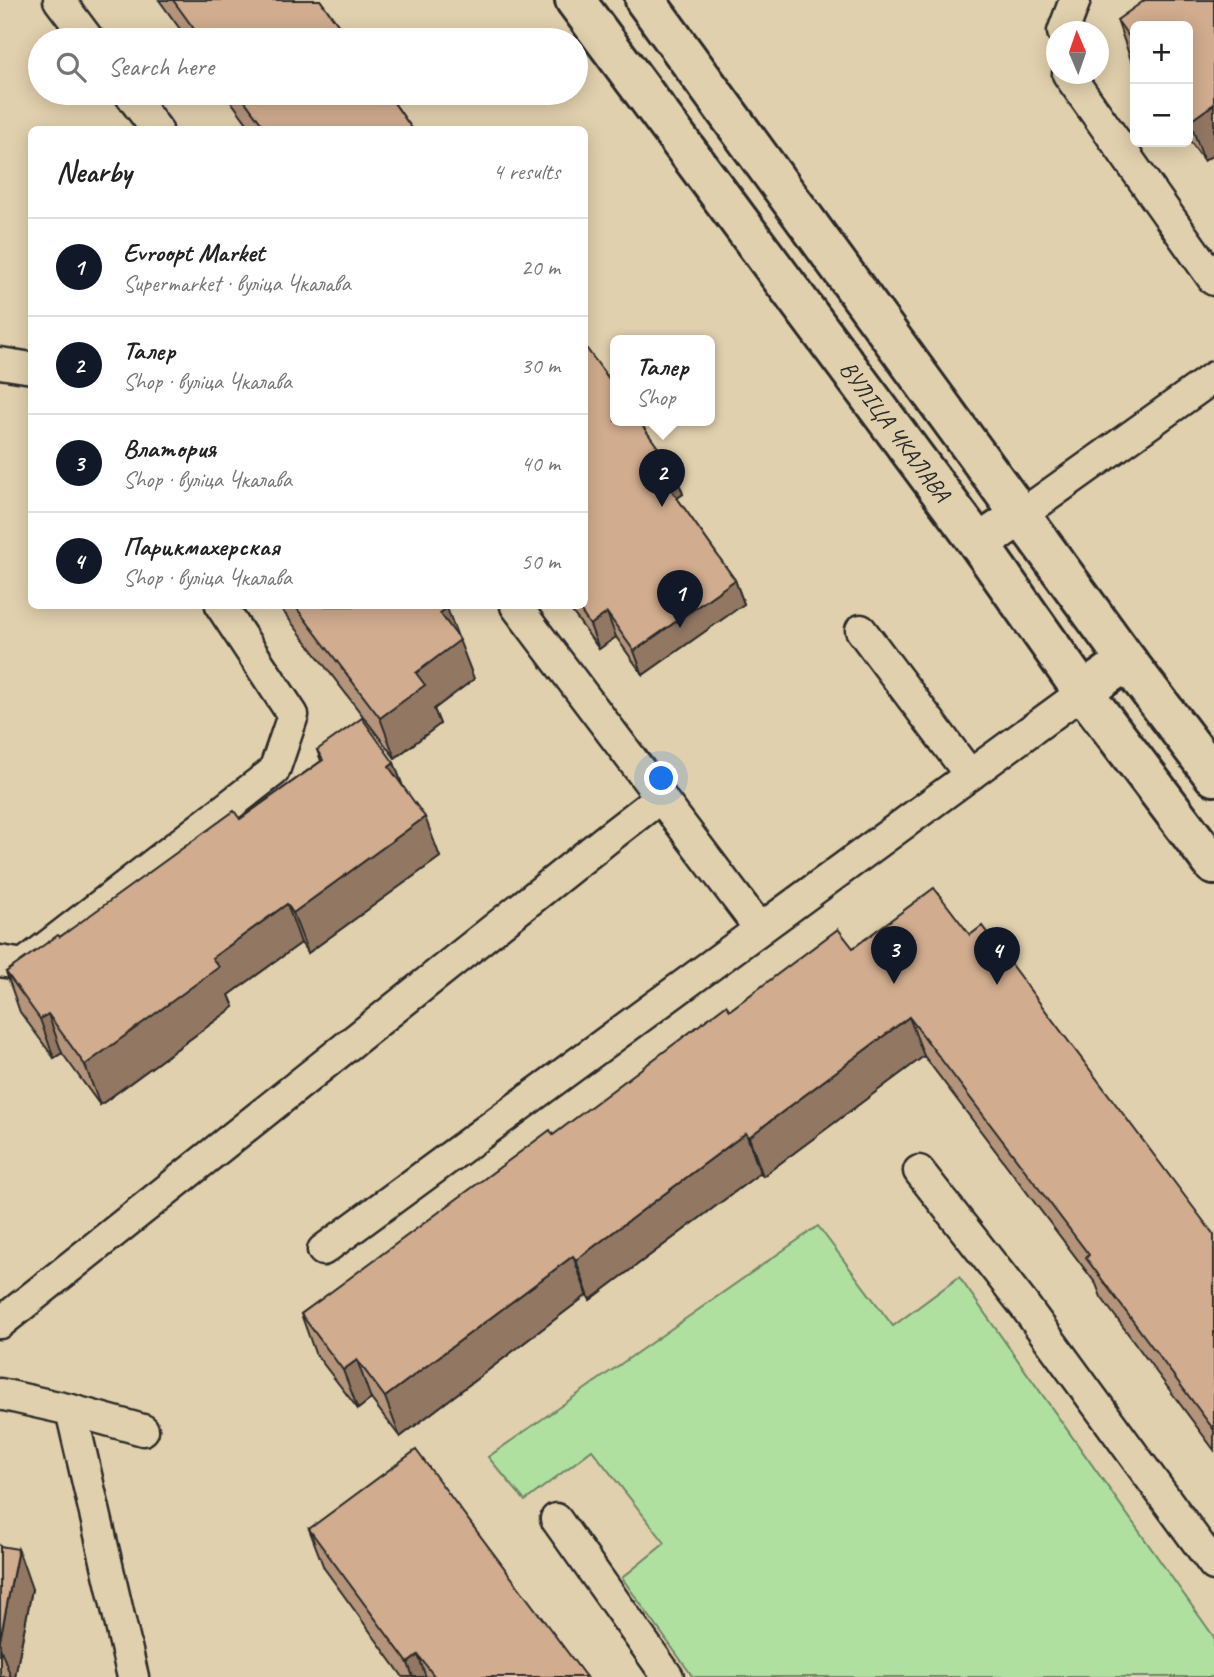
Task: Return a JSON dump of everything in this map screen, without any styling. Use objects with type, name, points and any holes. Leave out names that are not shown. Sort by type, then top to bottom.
[{"type":"main road","name":"ВУЛІЦА ЧКАЛАВА","points":[[575,0],[979,544],[1083,692],[1214,865]]},
{"type":"main road","points":[[645,0],[1127,661],[1214,776]]},
{"type":"main road","points":[[979,544],[1021,515]]},
{"type":"main road","points":[[1083,692],[1127,661]]},
{"type":"lane","points":[[59,0],[80,28]]},
{"type":"lane","points":[[1067,21],[1075,0]]},
{"type":"lane","points":[[1075,84],[1214,280]]},
{"type":"lane","points":[[138,105],[154,126]]},
{"type":"lane","points":[[0,363],[28,367]]},
{"type":"lane","points":[[1021,515],[1214,377]]},
{"type":"lane","points":[[0,961],[23,965],[274,771],[293,715],[223,609]]},
{"type":"lane","points":[[518,609],[760,929]]},
{"type":"lane","points":[[861,630],[970,775]]},
{"type":"lane","points":[[323,1250],[1083,692]]},
{"type":"lane","points":[[0,1323],[661,797]]},
{"type":"lane","points":[[919,1171],[1024,1306],[1214,1565]]},
{"type":"lane","points":[[0,1394],[144,1430]]},
{"type":"lane","points":[[71,1410],[133,1677]]},
{"type":"lane","points":[[556,1520],[668,1677]]},
{"type":"green space","points":[[818,1226],[893,1326],[959,1277],[1214,1637],[1214,1677],[693,1677],[622,1578],[665,1543],[592,1450],[525,1501],[488,1457]]},
{"type":"building","points":[[173,0],[320,0],[340,28],[193,28]]},
{"type":"building","points":[[1145,0],[1214,0],[1214,104],[1193,119],[1193,21],[1130,21],[1130,38],[1117,20]]},
{"type":"building","points":[[248,105],[395,105],[410,126],[263,126]]},
{"type":"building","points":[[588,350],[610,380],[610,426],[643,426],[674,470],[663,478],[735,580],[634,651],[607,613],[590,625],[579,609],[588,609]]},
{"type":"building","points":[[297,609],[446,609],[440,613],[460,640],[416,673],[425,685],[380,718]]},
{"type":"building","points":[[362,718],[394,763],[389,767],[425,817],[293,913],[287,904],[212,958],[219,967],[85,1065],[48,1014],[40,1019],[6,972],[58,935],[60,937],[234,811],[240,819],[323,760],[317,750]]},
{"type":"building","points":[[934,888],[970,935],[982,926],[1214,1235],[1214,1430],[1086,1258],[1089,1255],[909,1017],[749,1137],[746,1133],[576,1260],[573,1256],[385,1397],[357,1360],[343,1370],[301,1314],[550,1130],[553,1135],[726,1005],[730,1010],[838,929],[853,948]]},
{"type":"building","points":[[416,1450],[586,1677],[435,1677],[418,1655],[408,1663],[309,1529]]},
{"type":"building","points":[[0,1546],[18,1549],[0,1640]]},
{"type":"place","name":"Талер","points":[[662,507]]},
{"type":"place","name":"Evroopt Market","points":[[680,628]]},
{"type":"place","name":"Влатория","points":[[894,984]]},
{"type":"place","name":"Парикмахерская","points":[[997,985]]}]
